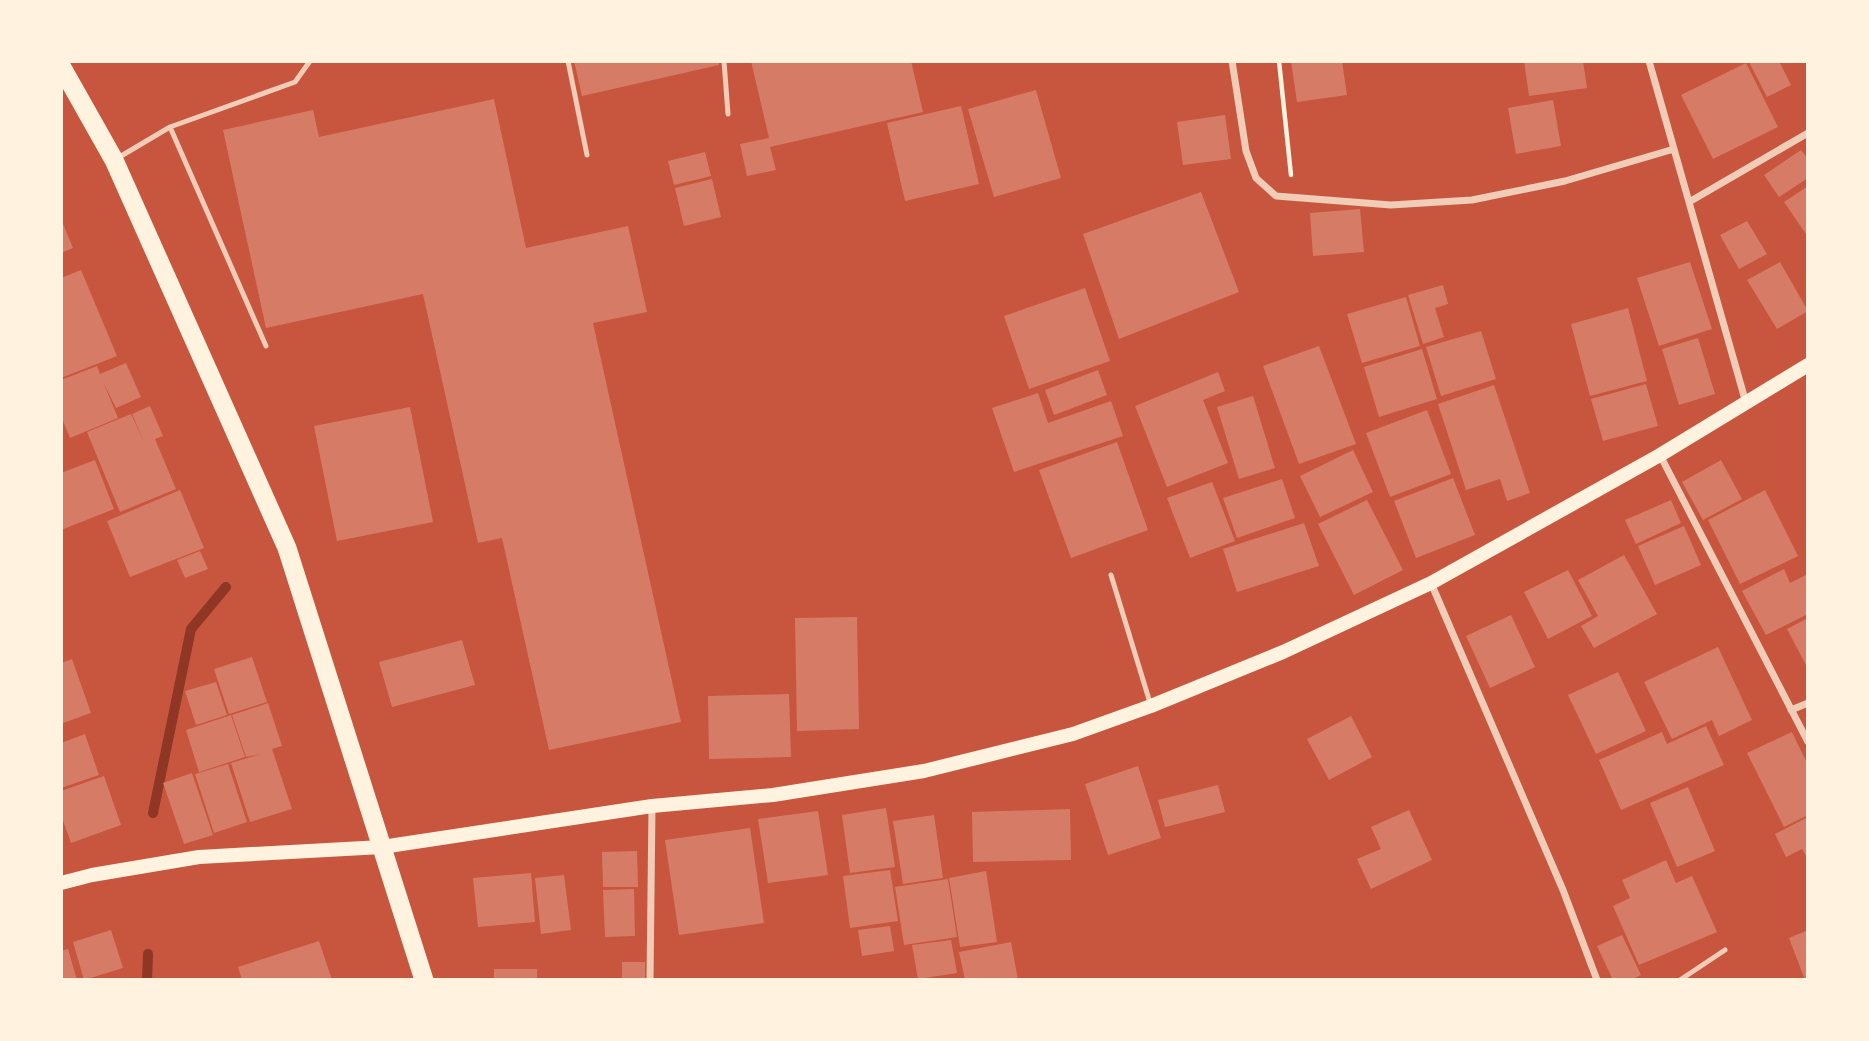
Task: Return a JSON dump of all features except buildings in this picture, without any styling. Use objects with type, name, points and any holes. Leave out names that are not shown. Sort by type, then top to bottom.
[{"type":"highway","points":[[61,66],[114,160],[287,548],[424,980]]},
{"type":"main road","points":[[61,883],[92,875],[199,857],[382,847],[652,806],[773,795],[924,771],[1073,734],[1283,652],[1431,583],[1660,455],[1808,365]]},
{"type":"street","points":[[1232,61],[1246,151],[1255,178],[1276,196],[1391,205],[1472,200],[1565,181],[1674,149]]},
{"type":"street","points":[[1649,61],[1746,402]]},
{"type":"street","points":[[1689,202],[1808,133]]},
{"type":"street","points":[[1660,455],[1808,742]]},
{"type":"street","points":[[1431,583],[1563,890],[1597,980]]},
{"type":"street","points":[[1791,710],[1808,703]]},
{"type":"street","points":[[650,980],[652,806]]},
{"type":"lane","points":[[114,160],[170,127],[295,82],[310,61]]},
{"type":"lane","points":[[568,61],[587,155]]},
{"type":"lane","points":[[724,61],[728,114]]},
{"type":"lane","points":[[170,127],[266,346]]},
{"type":"lane","points":[[1111,575],[1151,705]]},
{"type":"lane","points":[[1680,980],[1725,950]]},
{"type":"path","points":[[1279,61],[1294,197]]},
{"type":"waterway","points":[[153,813],[191,629],[226,587]]},
{"type":"waterway","points":[[147,980],[148,954]]}]
